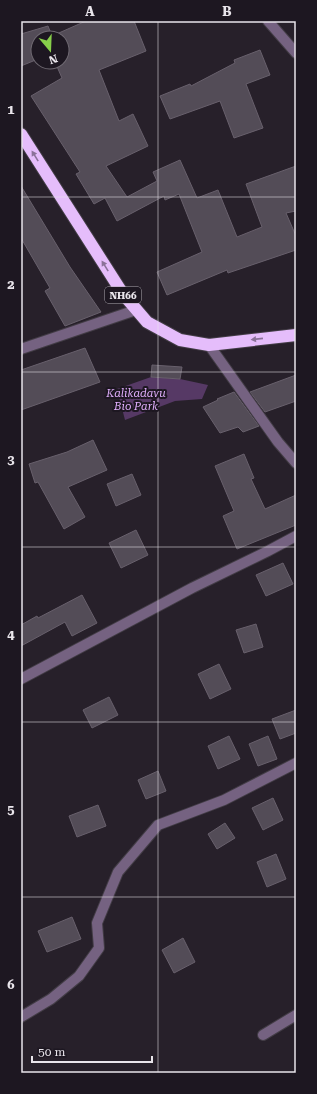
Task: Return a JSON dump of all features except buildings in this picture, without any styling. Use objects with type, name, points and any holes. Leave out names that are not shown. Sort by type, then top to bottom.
[{"type":"highway","name":"NH66","points":[[21,134],[122,294],[147,322],[180,340],[209,345],[296,335]]},
{"type":"street","points":[[268,21],[296,53]]},
{"type":"street","points":[[21,349],[136,310]]},
{"type":"street","points":[[209,345],[278,442],[296,463]]},
{"type":"street","points":[[21,679],[185,592],[296,536]]},
{"type":"street","points":[[21,1017],[51,1000],[79,976],[99,948],[97,923],[118,872],[158,825],[224,800],[296,764]]},
{"type":"street","points":[[263,1035],[296,1015]]},
{"type":"green space","name":"Kalikadavu Bio Park","points":[[151,377],[180,379],[208,385],[202,399],[175,401],[125,420],[117,389]]}]
